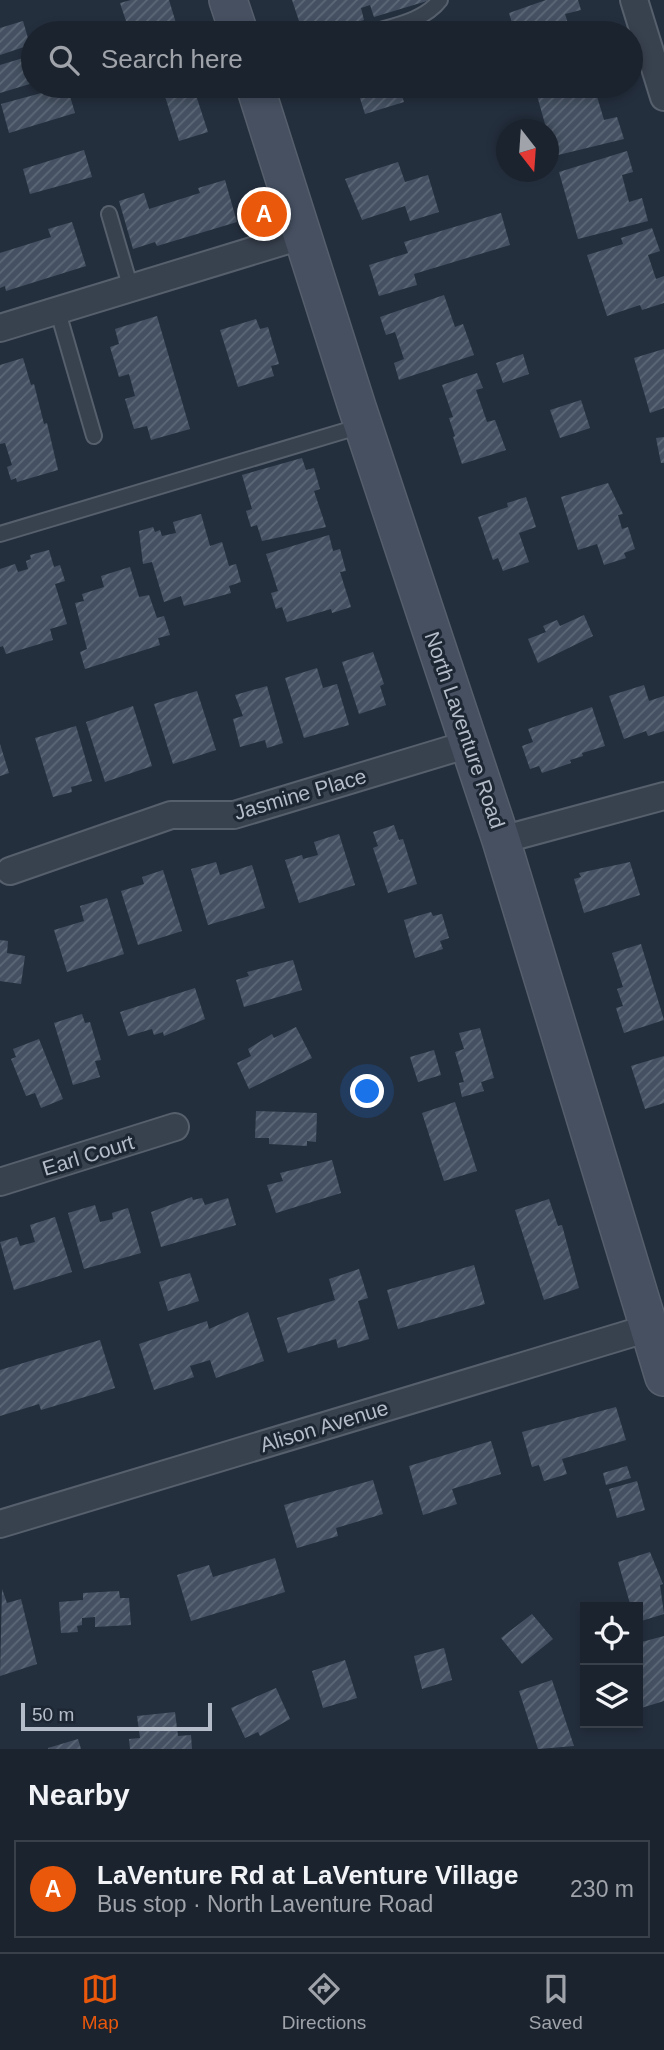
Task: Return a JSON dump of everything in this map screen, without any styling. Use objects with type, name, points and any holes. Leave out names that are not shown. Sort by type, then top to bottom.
[{"type":"street","points":[[228,0],[235,21]]},
{"type":"street","points":[[634,0],[640,21]]},
{"type":"street","points":[[643,29],[664,97]]},
{"type":"street","name":"North Laventure Road","points":[[259,98],[301,236],[502,840],[664,1377]]},
{"type":"street","points":[[0,328],[301,236]]},
{"type":"street","name":"Jasmine Place","points":[[10,871],[171,816],[234,815],[469,744]]},
{"type":"street","points":[[502,840],[664,796]]},
{"type":"street","name":"Earl Court","points":[[0,1182],[175,1127]]},
{"type":"street","name":"Alison Avenue","points":[[0,1524],[649,1328]]},
{"type":"lane","points":[[403,21],[433,10],[440,0]]},
{"type":"lane","points":[[109,214],[131,289]]},
{"type":"lane","points":[[58,312],[94,436]]},
{"type":"lane","points":[[0,534],[363,425]]},
{"type":"building","points":[[131,0],[169,0],[175,21],[126,21],[120,3]]},
{"type":"building","points":[[292,0],[427,0],[374,17],[370,5],[361,8],[364,20],[361,21],[299,21]]},
{"type":"building","points":[[546,0],[578,0],[581,10],[565,14],[567,21],[511,21],[509,13]]},
{"type":"building","points":[[21,22],[21,48],[0,55],[0,28]]},
{"type":"building","points":[[21,59],[21,87],[0,93],[0,65]]},
{"type":"building","points":[[23,98],[71,98],[75,113],[9,133],[1,104]]},
{"type":"building","points":[[166,98],[197,98],[208,132],[179,141]]},
{"type":"building","points":[[360,98],[403,98],[404,102],[365,114]]},
{"type":"building","points":[[538,98],[597,98],[604,120],[617,117],[624,139],[559,155],[559,119],[544,119]]},
{"type":"building","points":[[84,150],[92,177],[30,194],[23,169]]},
{"type":"building","points":[[627,151],[633,172],[622,175],[629,202],[642,198],[648,221],[578,239],[559,172]]},
{"type":"building","points":[[398,162],[405,182],[428,175],[439,212],[410,221],[405,206],[362,220],[345,179]]},
{"type":"building","points":[[225,180],[237,222],[157,246],[155,242],[133,249],[119,201],[144,193],[149,209],[200,193],[198,188]]},
{"type":"building","points":[[501,213],[510,245],[414,274],[417,285],[379,296],[369,265],[408,253],[404,242]]},
{"type":"building","points":[[72,222],[86,266],[6,291],[5,286],[0,288],[0,253],[51,237],[48,229]]},
{"type":"building","points":[[652,228],[660,251],[648,255],[656,279],[664,276],[664,303],[642,310],[640,305],[607,316],[587,255],[623,244],[621,238]]},
{"type":"building","points":[[444,295],[455,327],[463,324],[474,355],[399,380],[394,363],[404,359],[395,332],[386,335],[380,317]]},
{"type":"building","points":[[157,316],[190,429],[151,440],[147,426],[134,429],[125,399],[135,396],[129,374],[119,377],[110,347],[119,344],[115,329]]},
{"type":"building","points":[[256,319],[260,329],[268,327],[279,364],[271,366],[274,376],[238,387],[220,330]]},
{"type":"building","points":[[664,349],[664,408],[650,413],[634,358]]},
{"type":"building","points":[[523,354],[529,374],[503,383],[496,363]]},
{"type":"building","points":[[23,358],[31,385],[34,384],[44,424],[47,423],[58,470],[17,482],[16,478],[11,480],[7,467],[12,465],[5,443],[0,444],[0,365]]},
{"type":"building","points":[[477,373],[483,388],[476,390],[487,422],[495,420],[506,450],[462,464],[449,418],[453,417],[442,385]]},
{"type":"building","points":[[581,400],[590,428],[560,438],[550,410]]},
{"type":"building","points":[[664,437],[664,463],[661,463],[656,438]]},
{"type":"building","points":[[302,458],[306,470],[314,468],[320,489],[314,491],[326,527],[262,541],[257,525],[251,527],[246,511],[252,509],[242,475]]},
{"type":"building","points":[[608,483],[623,514],[618,515],[622,529],[628,527],[635,549],[624,553],[626,558],[604,565],[597,544],[578,550],[561,497]]},
{"type":"building","points":[[526,497],[536,527],[519,533],[529,562],[503,571],[498,558],[493,560],[478,517],[508,507],[507,503]]},
{"type":"building","points":[[201,514],[210,546],[222,542],[229,566],[236,564],[241,582],[229,586],[231,593],[184,606],[181,596],[164,602],[152,562],[143,564],[139,531],[153,527],[155,532],[160,530],[162,536],[176,533],[173,522]]},
{"type":"building","points":[[329,535],[333,551],[340,549],[346,571],[340,572],[351,607],[332,613],[331,609],[287,622],[282,607],[276,609],[271,593],[278,591],[266,554]]},
{"type":"building","points":[[49,550],[54,567],[60,565],[65,581],[55,584],[67,624],[50,629],[53,640],[6,654],[3,646],[0,647],[0,569],[15,564],[18,572],[28,569],[26,561],[31,559],[30,555]]},
{"type":"building","points":[[130,567],[139,597],[149,595],[157,618],[164,616],[170,635],[158,638],[160,645],[85,669],[80,652],[87,649],[75,603],[84,601],[82,594],[104,587],[101,576]]},
{"type":"building","points":[[584,615],[593,636],[538,663],[528,639],[546,632],[543,626],[557,620],[560,626]]},
{"type":"building","points":[[373,652],[384,684],[380,686],[386,705],[359,714],[342,662]]},
{"type":"building","points":[[317,668],[323,688],[337,684],[349,725],[304,738],[285,678]]},
{"type":"building","points":[[644,685],[649,701],[664,696],[664,731],[648,736],[646,731],[624,739],[609,696]]},
{"type":"building","points":[[267,686],[283,743],[267,748],[265,740],[240,747],[233,719],[243,716],[235,695]]},
{"type":"building","points":[[197,691],[216,750],[173,764],[154,704]]},
{"type":"building","points":[[133,706],[152,766],[105,782],[86,722]]},
{"type":"building","points":[[592,707],[605,746],[582,753],[583,756],[570,760],[571,763],[542,773],[539,766],[530,769],[522,746],[533,742],[528,729]]},
{"type":"building","points":[[76,726],[92,781],[71,787],[72,792],[53,797],[35,738]]},
{"type":"building","points":[[0,744],[9,773],[0,776]]},
{"type":"building","points":[[394,825],[399,840],[403,839],[417,884],[388,893],[373,848],[378,846],[373,832]]},
{"type":"building","points":[[339,834],[355,885],[299,903],[285,860],[302,855],[303,859],[318,855],[314,842]]},
{"type":"building","points":[[216,862],[220,875],[252,865],[265,908],[208,925],[191,869]]},
{"type":"building","points":[[630,862],[640,895],[584,913],[574,879],[581,877],[579,873]]},
{"type":"building","points":[[163,870],[182,931],[138,945],[121,891],[144,884],[142,877]]},
{"type":"building","points":[[107,898],[124,954],[67,972],[54,930],[84,921],[80,906]]},
{"type":"building","points":[[431,912],[433,916],[442,914],[449,938],[440,941],[443,949],[415,958],[404,920]]},
{"type":"building","points":[[0,940],[8,941],[7,953],[25,956],[21,984],[0,981]]},
{"type":"building","points":[[641,944],[664,1020],[624,1033],[616,1008],[623,1006],[617,989],[623,987],[612,953]]},
{"type":"building","points":[[293,960],[302,990],[244,1007],[236,980],[249,976],[247,972]]},
{"type":"building","points":[[195,988],[205,1019],[164,1036],[163,1032],[154,1035],[152,1029],[128,1036],[120,1012]]},
{"type":"building","points":[[82,1014],[85,1023],[90,1022],[101,1060],[95,1061],[100,1077],[73,1085],[54,1023]]},
{"type":"building","points":[[296,1027],[312,1058],[249,1089],[237,1063],[251,1056],[248,1049],[272,1034],[274,1038]]},
{"type":"building","points":[[480,1028],[494,1078],[481,1082],[484,1091],[462,1097],[459,1083],[464,1082],[455,1052],[464,1049],[459,1033]]},
{"type":"building","points":[[39,1039],[63,1099],[41,1108],[35,1093],[26,1096],[11,1059],[16,1057],[13,1049]]},
{"type":"building","points":[[434,1050],[441,1075],[418,1082],[410,1057]]},
{"type":"building","points":[[664,1056],[664,1103],[645,1109],[631,1066]]},
{"type":"building","points":[[455,1102],[477,1171],[444,1181],[422,1113]]},
{"type":"building","points":[[256,1111],[317,1113],[316,1142],[307,1141],[307,1146],[269,1144],[269,1138],[255,1138]]},
{"type":"building","points":[[332,1160],[341,1193],[276,1213],[267,1185],[283,1181],[280,1173]]},
{"type":"building","points":[[192,1197],[193,1200],[202,1198],[205,1205],[228,1198],[236,1225],[161,1247],[151,1212]]},
{"type":"building","points":[[549,1199],[558,1226],[562,1225],[579,1288],[544,1300],[515,1210]]},
{"type":"building","points":[[95,1205],[100,1222],[113,1219],[112,1213],[128,1208],[141,1253],[84,1269],[68,1213]]},
{"type":"building","points":[[55,1217],[72,1272],[14,1290],[0,1242],[17,1237],[20,1246],[35,1242],[30,1225]]},
{"type":"building","points":[[474,1265],[485,1304],[398,1329],[387,1290]]},
{"type":"building","points":[[359,1269],[368,1298],[358,1301],[369,1339],[338,1348],[336,1339],[288,1353],[277,1318],[335,1300],[329,1279]]},
{"type":"building","points":[[190,1273],[199,1301],[168,1311],[159,1282]]},
{"type":"building","points":[[248,1312],[264,1361],[216,1378],[210,1360],[190,1366],[194,1377],[154,1390],[139,1344],[207,1321],[209,1329]]},
{"type":"building","points":[[100,1340],[115,1388],[41,1410],[39,1404],[0,1416],[0,1370]]},
{"type":"building","points":[[616,1407],[626,1440],[562,1459],[567,1474],[544,1481],[539,1465],[532,1467],[522,1432]]},
{"type":"building","points":[[491,1441],[501,1474],[452,1489],[457,1504],[423,1515],[409,1466]]},
{"type":"building","points":[[627,1466],[631,1478],[606,1485],[603,1473]]},
{"type":"building","points":[[373,1480],[383,1514],[336,1528],[338,1536],[297,1548],[284,1505]]},
{"type":"building","points":[[637,1481],[645,1510],[617,1518],[609,1489]]},
{"type":"building","points":[[650,1552],[663,1584],[660,1585],[664,1614],[643,1620],[643,1602],[630,1602],[618,1562]]},
{"type":"building","points":[[275,1558],[285,1592],[191,1621],[177,1575],[209,1565],[213,1577]]},
{"type":"building","points":[[2,1589],[7,1603],[21,1599],[37,1664],[0,1676]]},
{"type":"building","points":[[119,1591],[120,1598],[129,1598],[131,1625],[95,1627],[95,1617],[82,1618],[82,1625],[77,1626],[78,1632],[61,1633],[59,1602],[83,1600],[83,1593]]},
{"type":"building","points":[[532,1614],[553,1639],[522,1664],[501,1638]]},
{"type":"building","points":[[664,1636],[664,1701],[643,1707],[643,1665],[643,1642]]},
{"type":"building","points":[[444,1648],[452,1680],[422,1689],[414,1656]]},
{"type":"building","points":[[345,1660],[357,1698],[323,1708],[312,1671]]},
{"type":"building","points":[[552,1680],[574,1746],[538,1749],[519,1691]]},
{"type":"building","points":[[276,1688],[290,1719],[260,1736],[258,1732],[245,1738],[231,1708]]},
{"type":"building","points":[[175,1712],[178,1736],[191,1735],[192,1749],[130,1749],[129,1739],[140,1738],[137,1716]]},
{"type":"building","points":[[78,1739],[81,1749],[48,1749],[48,1748]]},
{"type":"place","name":"LaVenture Rd at LaVenture Village","points":[[264,214]]}]
